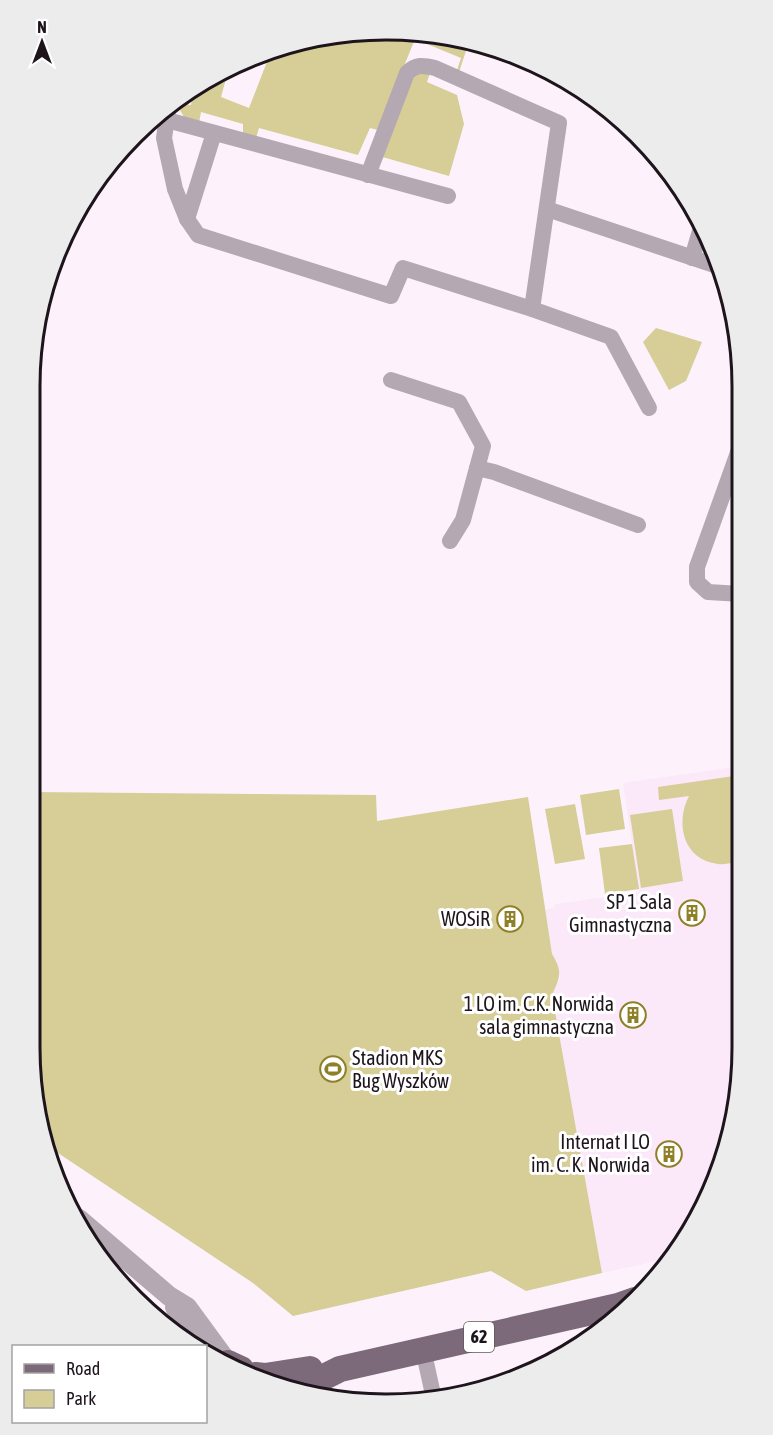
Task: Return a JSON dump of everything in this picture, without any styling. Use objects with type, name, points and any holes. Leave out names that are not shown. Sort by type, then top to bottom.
[{"type":"main road","name":"62","points":[[303,1384],[318,1380],[340,1369],[618,1306]]},
{"type":"main road","name":"62","points":[[272,1375],[315,1368],[340,1369]]},
{"type":"street","points":[[368,175],[407,73],[423,65],[435,68],[560,123],[532,309]]},
{"type":"street","points":[[173,114],[214,133],[448,196]]},
{"type":"street","points":[[167,119],[164,138],[175,189],[187,219],[198,235],[391,296],[403,268],[611,337],[649,408]]},
{"type":"street","points":[[187,219],[214,133]]},
{"type":"street","points":[[547,209],[710,264]]},
{"type":"street","points":[[692,258],[698,236]]},
{"type":"street","points":[[391,380],[459,402],[483,446],[463,520],[450,541]]},
{"type":"street","points":[[477,468],[494,472],[638,525]]},
{"type":"street","points":[[732,469],[697,567],[697,582],[708,592],[732,593]]},
{"type":"street","points":[[92,1230],[169,1296],[187,1307],[220,1352]]},
{"type":"street","points":[[169,1296],[186,1330]]},
{"type":"street","points":[[423,1349],[433,1392]]},
{"type":"shaded area","points":[[732,767],[732,1071],[726,1116],[714,1160],[697,1202],[674,1241],[660,1260],[602,1273],[552,995],[560,978],[557,961],[552,954],[545,910],[554,908],[556,904],[639,892],[623,783]]},
{"type":"green space","points":[[386,40],[414,41],[378,130],[370,128],[358,155],[259,128],[255,141],[243,136],[243,124],[201,112],[199,123],[184,117],[180,109],[187,104],[191,105],[194,99],[226,80],[221,97],[249,108],[267,62],[297,52],[341,43]]},
{"type":"green space","points":[[423,42],[466,50],[459,72],[457,70],[461,58]]},
{"type":"green space","points":[[416,72],[430,73],[427,82],[457,95],[464,124],[449,176],[379,156]]},
{"type":"green space","points":[[656,328],[702,342],[686,381],[669,390],[643,342]]},
{"type":"green space","points":[[732,776],[732,863],[721,864],[706,861],[690,848],[683,828],[683,817],[689,796],[659,800],[658,787]]},
{"type":"green space","points":[[619,789],[625,829],[586,835],[580,795]]},
{"type":"green space","points":[[40,792],[376,795],[377,821],[528,797],[552,954],[559,970],[552,995],[602,1273],[526,1291],[491,1271],[293,1316],[253,1283],[56,1152],[47,1116],[41,1071]]},
{"type":"green space","points":[[575,804],[585,859],[555,864],[545,809]]},
{"type":"green space","points":[[672,809],[683,881],[641,888],[630,815]]},
{"type":"green space","points":[[632,844],[639,889],[605,894],[599,848]]},
{"type":"place","name":"SP 1 Sala Gimnastyczna","points":[[692,913]]},
{"type":"place","name":"WOSiR","points":[[510,919]]},
{"type":"place","name":"1 LO im. C.K. Norwida sala gimnastyczna","points":[[633,1015]]},
{"type":"place","name":"Stadion MKS Bug Wyszków","points":[[333,1069]]},
{"type":"place","name":"Internat I LO im. C. K. Norwida","points":[[669,1154]]}]
